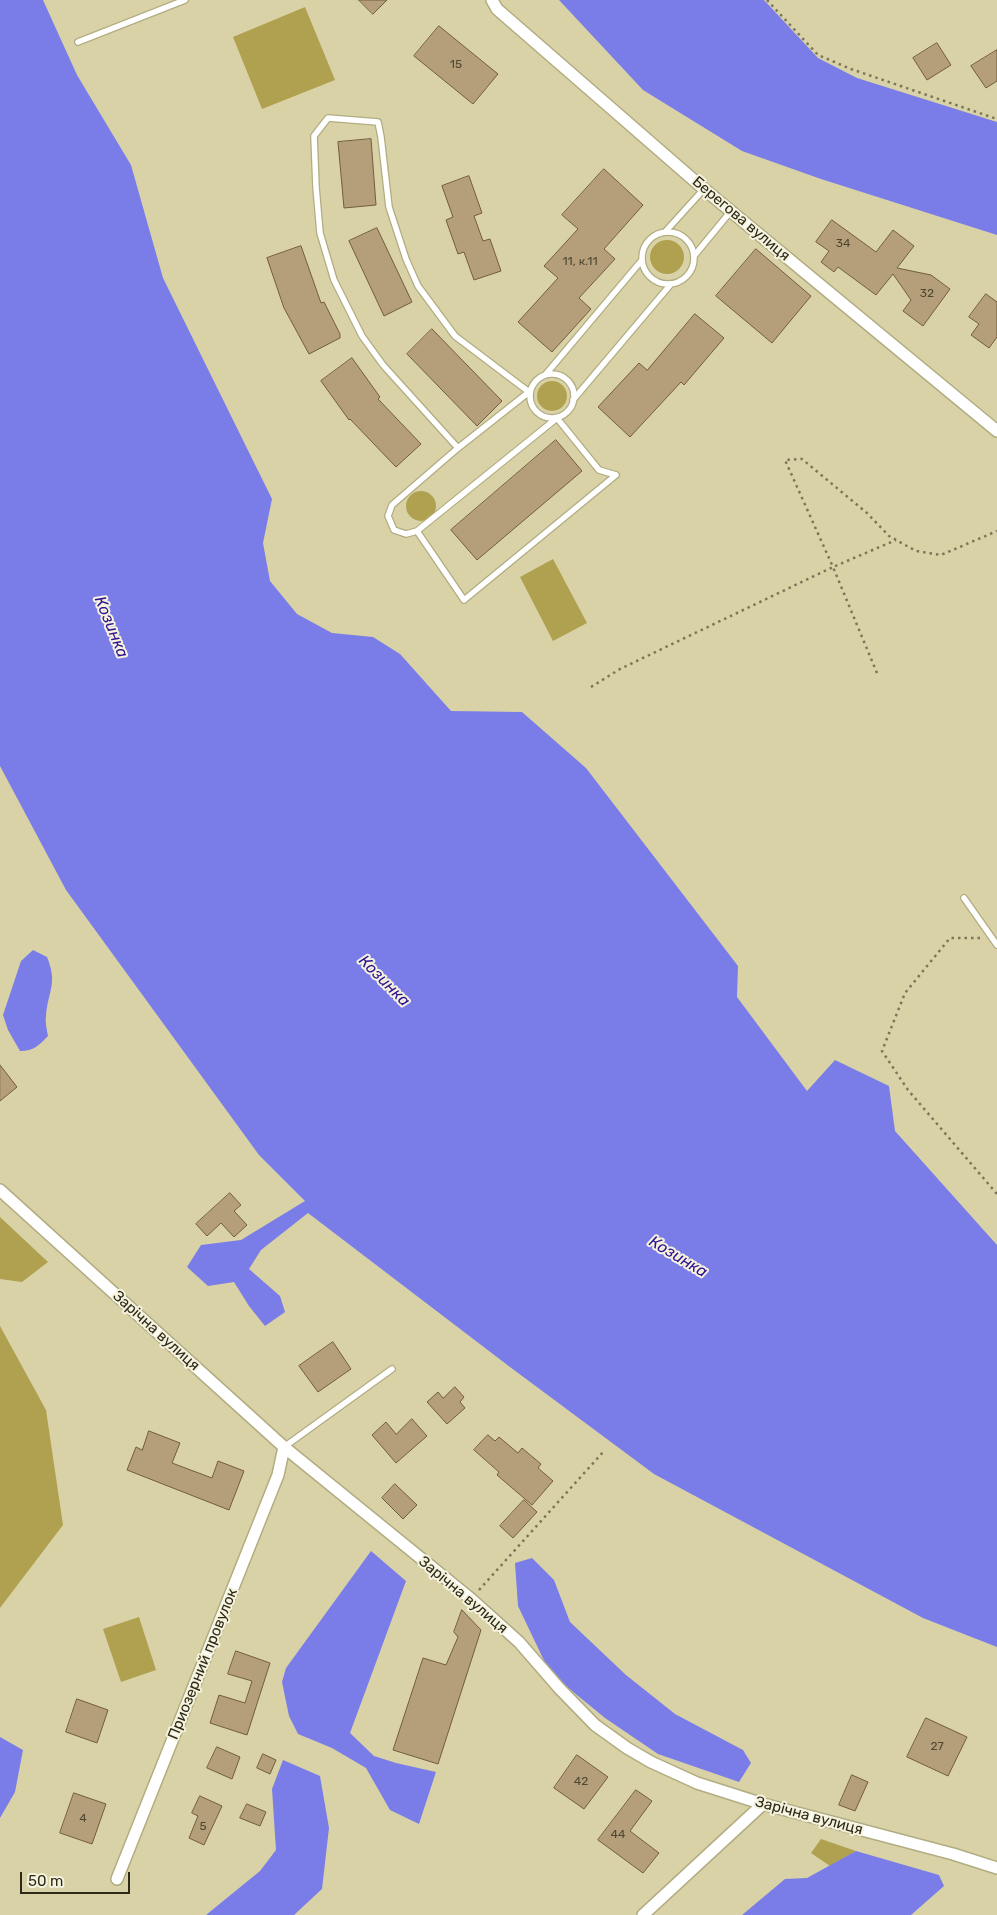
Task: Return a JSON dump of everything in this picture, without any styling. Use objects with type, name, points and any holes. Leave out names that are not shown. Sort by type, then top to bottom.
[{"type":"street","name":"Берегова вулиця","points":[[492,0],[497,9],[704,189],[997,431]]},
{"type":"street","name":"Зарічна вулиця","points":[[0,1190],[284,1447],[471,1599],[518,1642],[595,1724],[626,1748],[651,1762],[698,1783],[763,1804],[953,1854],[997,1868]]},
{"type":"street","name":"Приозерний провулок","points":[[117,1879],[278,1475],[284,1447]]},
{"type":"street","points":[[643,1915],[763,1804]]},
{"type":"lane","points":[[78,42],[185,0]]},
{"type":"lane","points":[[418,531],[464,600],[616,475],[600,470],[557,418],[543,416],[537,412],[532,406],[530,392],[455,336],[418,286],[406,258],[390,207],[382,137],[378,122],[328,118],[314,136],[315,178],[320,233],[334,280],[362,336],[383,366],[458,448]]},
{"type":"lane","points":[[704,189],[665,232],[651,239],[643,252],[642,260],[648,275],[663,284],[671,284],[686,278],[691,272],[694,256],[731,211]]},
{"type":"lane","points":[[665,232],[681,235],[688,241],[694,256]]},
{"type":"lane","points":[[642,260],[546,374],[536,380],[530,392],[458,448],[392,505],[388,516],[394,530],[406,534],[418,531],[568,410],[574,400],[671,284]]},
{"type":"lane","points":[[546,374],[561,375],[567,380],[572,386],[574,400]]},
{"type":"lane","points":[[964,898],[997,945]]},
{"type":"lane","points":[[284,1447],[392,1369]]},
{"type":"path","points":[[768,1],[818,55],[851,69],[997,119]]},
{"type":"path","points":[[877,673],[833,567],[785,460],[802,459],[867,513],[888,536],[916,551],[941,555],[997,531]]},
{"type":"path","points":[[591,687],[620,669],[833,567],[896,540]]},
{"type":"path","points":[[991,938],[950,938],[904,993],[882,1051],[908,1090],[997,1194]]},
{"type":"path","points":[[471,1599],[604,1451]]},
{"type":"shaded area","points":[[305,7],[335,80],[262,109],[233,37]]},
{"type":"shaded area","points":[[667,240],[679,245],[684,257],[679,269],[667,274],[655,269],[650,257],[655,245]]},
{"type":"shaded area","points":[[552,381],[562,386],[567,396],[562,406],[552,411],[542,406],[537,396],[542,386]]},
{"type":"shaded area","points":[[421,491],[431,496],[436,506],[431,516],[421,521],[411,516],[406,506],[411,496]]},
{"type":"shaded area","points":[[553,559],[587,623],[553,641],[520,577]]},
{"type":"shaded area","points":[[0,1217],[48,1262],[22,1282],[0,1279]]},
{"type":"shaded area","points":[[0,1326],[46,1410],[63,1525],[0,1608]]},
{"type":"shaded area","points":[[139,1617],[156,1670],[121,1682],[103,1629]]},
{"type":"shaded area","points":[[821,1839],[856,1851],[830,1866],[811,1853]]},
{"type":"water","name":"Козинка","points":[[0,0],[43,0],[77,75],[131,165],[163,278],[272,499],[263,543],[270,581],[297,614],[332,633],[373,637],[400,654],[451,711],[522,712],[586,768],[738,966],[737,997],[807,1091],[835,1060],[889,1086],[895,1131],[997,1245],[997,1647],[923,1618],[654,1474],[308,1213],[261,1250],[249,1269],[280,1296],[285,1312],[265,1326],[249,1306],[234,1282],[208,1286],[187,1267],[201,1245],[241,1240],[305,1201],[259,1155],[66,890],[0,766]]},
{"type":"water","points":[[559,0],[764,0],[818,58],[857,78],[997,122],[997,235],[821,179],[742,151],[643,90]]},
{"type":"water","points":[[33,950],[47,957],[52,974],[46,1019],[48,1036],[33,1049],[20,1051],[8,1030],[3,1015],[21,961]]},
{"type":"water","points":[[371,1551],[406,1581],[350,1733],[374,1756],[436,1772],[419,1824],[390,1810],[366,1768],[332,1748],[298,1734],[289,1716],[282,1682],[286,1668]]},
{"type":"water","points":[[532,1558],[554,1580],[570,1622],[626,1675],[675,1714],[743,1750],[751,1763],[739,1782],[658,1754],[605,1718],[550,1673],[518,1606],[515,1563]]},
{"type":"water","points":[[0,1737],[23,1750],[15,1792],[0,1818]]},
{"type":"water","points":[[283,1760],[320,1776],[329,1828],[322,1889],[294,1915],[206,1915],[260,1871],[276,1850],[272,1789]]},
{"type":"water","points":[[856,1851],[939,1875],[944,1886],[911,1915],[742,1915],[785,1879],[807,1878]]},
{"type":"building","points":[[359,0],[387,0],[373,14]]},
{"type":"building","points":[[439,26],[498,74],[473,104],[414,56]]},
{"type":"building","points":[[937,43],[951,65],[927,80],[913,58]]},
{"type":"building","points":[[997,50],[997,81],[986,88],[971,66]]},
{"type":"building","points":[[371,139],[376,205],[344,208],[338,142]]},
{"type":"building","points":[[604,169],[643,205],[604,249],[615,259],[579,298],[591,309],[552,352],[518,322],[558,278],[544,266],[578,229],[562,215]]},
{"type":"building","points":[[469,176],[482,213],[474,216],[483,241],[490,239],[501,271],[474,280],[464,252],[458,254],[446,220],[453,217],[442,186]]},
{"type":"building","points":[[832,220],[876,252],[893,230],[914,246],[897,268],[931,275],[950,289],[923,326],[903,311],[911,300],[893,274],[876,295],[838,267],[834,272],[821,262],[829,251],[816,242]]},
{"type":"building","points":[[377,228],[412,302],[384,316],[349,241]]},
{"type":"building","points":[[301,246],[321,303],[324,302],[340,334],[340,338],[309,354],[284,308],[267,258]]},
{"type":"building","points":[[756,249],[811,296],[772,343],[716,296]]},
{"type":"building","points":[[986,294],[997,302],[997,337],[989,348],[971,335],[979,324],[969,317]]},
{"type":"building","points":[[695,314],[724,338],[684,385],[681,382],[630,437],[598,407],[639,363],[647,370]]},
{"type":"building","points":[[432,329],[502,401],[477,426],[407,354]]},
{"type":"building","points":[[352,358],[380,397],[378,399],[421,444],[396,467],[349,420],[321,381]]},
{"type":"building","points":[[556,440],[582,471],[477,560],[451,530]]},
{"type":"building","points":[[0,1065],[17,1087],[0,1101]]},
{"type":"building","points":[[230,1193],[241,1205],[234,1211],[247,1225],[234,1237],[221,1223],[207,1236],[196,1224]]},
{"type":"building","points":[[333,1342],[351,1369],[318,1392],[299,1366]]},
{"type":"building","points":[[455,1387],[464,1397],[460,1402],[465,1408],[447,1424],[427,1402],[438,1392],[443,1398]]},
{"type":"building","points":[[412,1419],[427,1436],[396,1463],[372,1435],[386,1422],[396,1434]]},
{"type":"building","points":[[149,1431],[180,1443],[172,1463],[212,1478],[218,1461],[244,1471],[229,1510],[127,1470],[136,1447],[142,1450]]},
{"type":"building","points":[[488,1435],[495,1441],[499,1437],[518,1453],[522,1448],[541,1464],[538,1468],[553,1481],[532,1505],[497,1475],[499,1472],[474,1450]]},
{"type":"building","points":[[395,1484],[417,1505],[403,1519],[382,1498]]},
{"type":"building","points":[[524,1500],[537,1512],[513,1538],[500,1526]]},
{"type":"building","points":[[462,1610],[481,1630],[438,1764],[393,1750],[423,1658],[446,1665],[458,1637],[454,1632]]},
{"type":"building","points":[[236,1651],[270,1663],[247,1735],[210,1723],[219,1695],[245,1703],[252,1681],[228,1674]]},
{"type":"building","points":[[77,1699],[108,1710],[97,1743],[66,1732]]},
{"type":"building","points":[[926,1718],[967,1737],[948,1776],[907,1757]]},
{"type":"building","points":[[217,1747],[240,1757],[232,1779],[207,1768]]},
{"type":"building","points":[[263,1754],[276,1760],[270,1774],[257,1768]]},
{"type":"building","points":[[577,1755],[608,1777],[584,1809],[554,1788]]},
{"type":"building","points":[[852,1775],[868,1782],[855,1811],[839,1805]]},
{"type":"building","points":[[636,1790],[652,1801],[630,1831],[659,1853],[643,1873],[598,1840]]},
{"type":"building","points":[[74,1793],[106,1804],[92,1844],[60,1833]]},
{"type":"building","points":[[200,1796],[222,1806],[204,1845],[189,1838],[198,1816],[192,1813]]},
{"type":"building","points":[[247,1804],[266,1812],[260,1826],[240,1818]]}]
